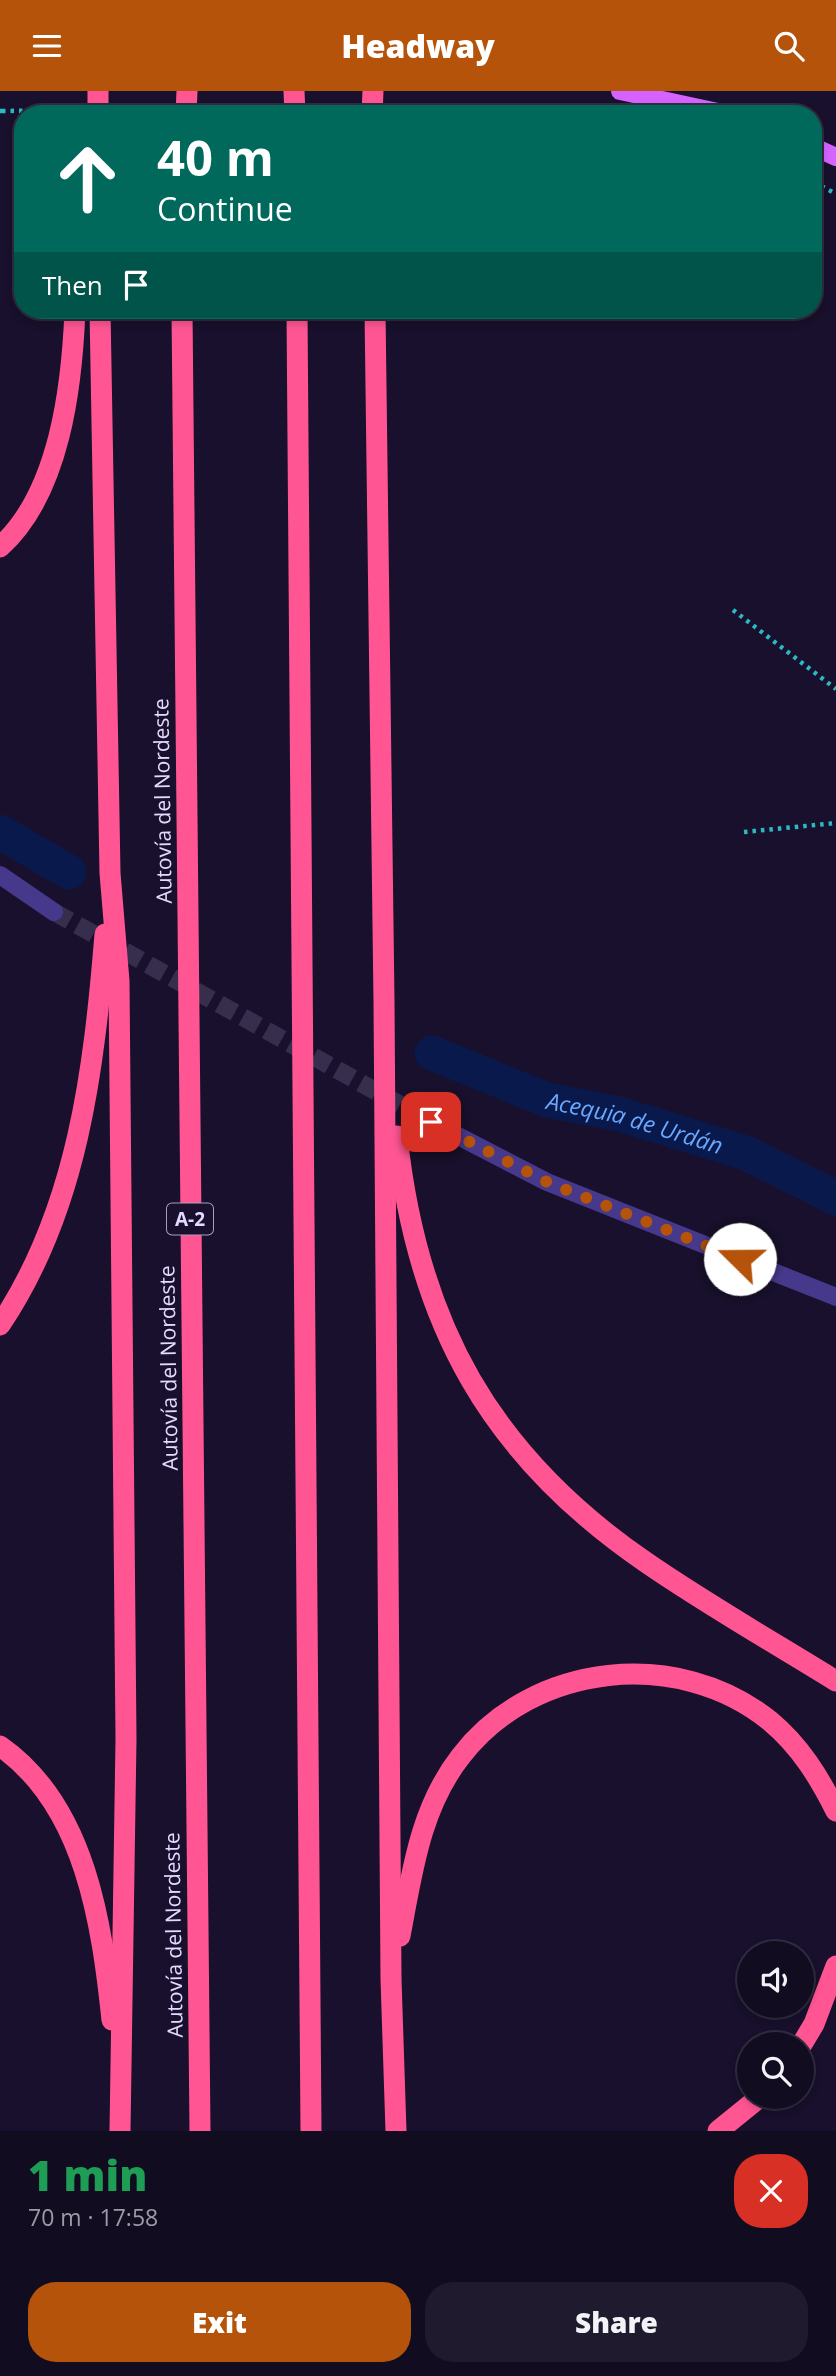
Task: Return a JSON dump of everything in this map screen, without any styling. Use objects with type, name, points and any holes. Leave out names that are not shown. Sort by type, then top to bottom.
[{"type":"highway","points":[[0,547],[12,536],[34,505],[54,452],[66,399],[74,319]]},
{"type":"highway","points":[[100,319],[110,873],[119,981],[124,1571],[124,1976],[120,2131]]},
{"type":"highway","name":"Autovía del Nordeste","points":[[183,319],[200,2130]]},
{"type":"highway","points":[[297,319],[311,2124]]},
{"type":"highway","points":[[375,319],[384,1001],[391,1979],[396,2124]]},
{"type":"highway","points":[[0,1325],[38,1255],[76,1151],[90,1083],[110,873]]},
{"type":"highway","points":[[384,1001],[401,1179],[415,1247],[435,1310],[462,1368],[500,1428],[542,1475],[646,1563],[836,1681]]},
{"type":"highway","points":[[391,1979],[418,1848],[435,1795],[461,1755],[488,1727],[520,1703],[558,1687],[627,1672],[675,1678],[716,1689],[770,1721],[798,1748],[820,1779],[836,1811]]},
{"type":"highway","points":[[0,1746],[36,1777],[73,1842],[88,1881],[101,1932],[120,2095]]},
{"type":"highway","points":[[809,2032],[836,1966]]},
{"type":"highway","points":[[719,2131],[746,2109]]},
{"type":"main road","points":[[620,91],[685,105]]},
{"type":"street","points":[[0,875],[54,912]]},
{"type":"street","points":[[431,1122],[547,1182],[836,1297]]},
{"type":"path","points":[[733,610],[836,689]]},
{"type":"path","points":[[744,832],[836,823]]},
{"type":"waterway","name":"Acequia de Urdán","points":[[0,832],[69,872]]},
{"type":"waterway","name":"Acequia de Urdán","points":[[432,1053],[547,1100],[619,1114],[746,1153],[836,1198]]},
{"type":"tunnel","points":[[54,912],[431,1122]]},
{"type":"route","points":[[431,1122],[547,1182],[740,1259]]}]
